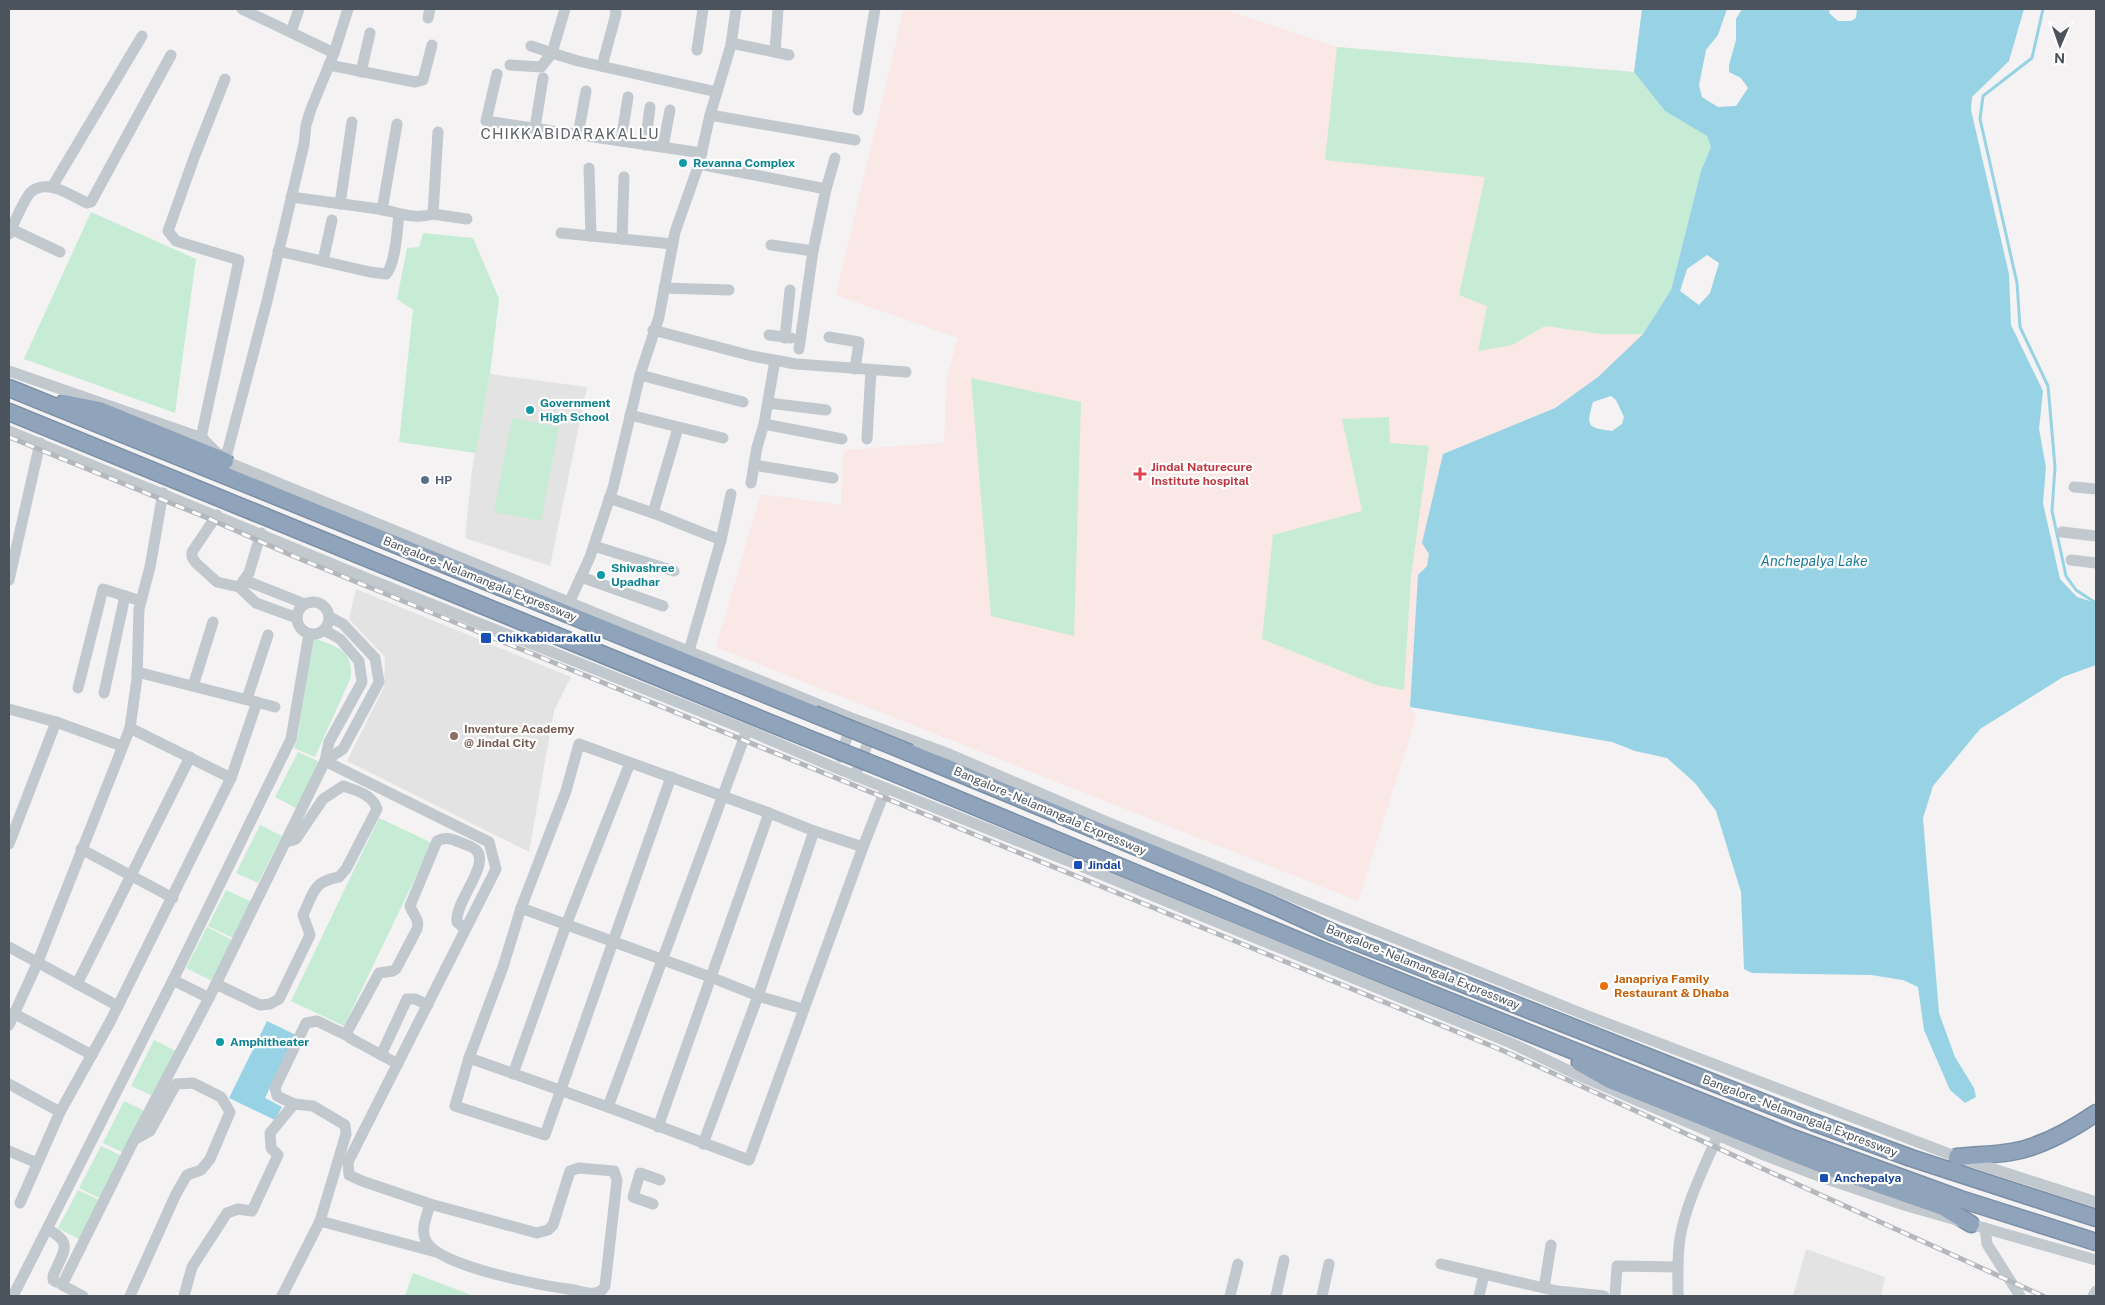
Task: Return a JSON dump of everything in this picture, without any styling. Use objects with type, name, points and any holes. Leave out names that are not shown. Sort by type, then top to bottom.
[{"type":"highway","name":"Bangalore - Nelamangala Expressway","points":[[9,388],[901,749],[1224,883],[1334,933],[1812,1122],[1911,1158],[2096,1218]]},
{"type":"highway","points":[[35,398],[99,410],[225,460]]},
{"type":"highway","name":"Bangalore - Nelamangala Expressway","points":[[9,412],[1523,1032],[1790,1137],[1960,1199],[2096,1242]]},
{"type":"highway","points":[[1523,1032],[1610,1080],[1828,1167],[1942,1208],[1978,1226]]},
{"type":"highway","points":[[1957,1157],[2014,1152],[2034,1146],[2058,1136],[2096,1113]]},
{"type":"street","points":[[242,9],[334,53]]},
{"type":"street","points":[[291,32],[299,9]]},
{"type":"street","points":[[225,460],[268,301],[304,144],[306,125],[334,53],[348,9]]},
{"type":"street","points":[[510,65],[541,67],[552,53],[565,9]]},
{"type":"street","points":[[602,66],[616,14],[615,9]]},
{"type":"street","points":[[697,50],[703,9]]},
{"type":"street","points":[[570,601],[594,546],[609,498],[640,375],[659,317],[675,232],[701,159],[710,115],[731,43],[736,9]]},
{"type":"street","points":[[774,52],[778,9]]},
{"type":"street","points":[[858,110],[875,9]]},
{"type":"street","points":[[361,72],[370,33]]},
{"type":"street","points":[[52,187],[142,36]]},
{"type":"street","points":[[731,43],[789,55]]},
{"type":"street","points":[[329,66],[420,82],[423,80],[432,45]]},
{"type":"street","points":[[531,46],[602,66],[717,92]]},
{"type":"street","points":[[60,252],[10,232],[31,192],[40,188],[52,187],[87,203],[91,202],[171,55]]},
{"type":"street","points":[[497,74],[486,121],[663,147],[701,159],[826,189]]},
{"type":"street","points":[[535,128],[543,78]]},
{"type":"street","points":[[200,438],[239,260],[176,241],[168,231],[225,79]]},
{"type":"street","points":[[578,134],[586,91]]},
{"type":"street","points":[[621,141],[628,97]]},
{"type":"street","points":[[646,145],[650,107]]},
{"type":"street","points":[[663,147],[670,110]]},
{"type":"street","points":[[710,115],[855,140]]},
{"type":"street","points":[[340,204],[352,122]]},
{"type":"street","points":[[382,210],[397,124]]},
{"type":"street","points":[[433,214],[438,132]]},
{"type":"street","points":[[769,335],[785,338],[799,344],[813,251],[826,189],[835,158]]},
{"type":"street","points":[[589,168],[591,236]]},
{"type":"street","points":[[622,239],[624,177]]},
{"type":"street","points":[[291,197],[382,210],[399,215],[425,216],[433,214],[467,218]]},
{"type":"street","points":[[278,251],[386,274],[392,261],[399,215]]},
{"type":"street","points":[[323,261],[332,220]]},
{"type":"street","points":[[561,233],[673,244]]},
{"type":"street","points":[[770,245],[813,251]]},
{"type":"street","points":[[664,288],[729,290]]},
{"type":"street","points":[[785,338],[790,290]]},
{"type":"street","points":[[654,330],[752,356],[775,360],[855,369],[906,372]]},
{"type":"street","points":[[830,337],[859,342],[855,369]]},
{"type":"street","points":[[751,483],[775,360]]},
{"type":"street","points":[[867,439],[871,370]]},
{"type":"street","points":[[9,371],[200,438],[225,460],[854,719],[949,754],[1107,822],[1582,1014],[1957,1157],[2096,1202]]},
{"type":"street","points":[[640,375],[744,402]]},
{"type":"street","points":[[768,402],[826,410]]},
{"type":"street","points":[[630,415],[723,438]]},
{"type":"street","points":[[764,424],[842,439]]},
{"type":"street","points":[[653,513],[678,428]]},
{"type":"street","points":[[9,431],[369,579],[747,730],[855,776],[1078,865],[1511,1043],[1578,1076],[1718,1136],[1824,1178],[1904,1205],[2096,1260]]},
{"type":"street","points":[[9,580],[40,443]]},
{"type":"street","points":[[754,465],[833,478]]},
{"type":"street","points":[[2074,487],[2096,489]]},
{"type":"street","points":[[9,1025],[36,964],[130,728],[137,672],[139,609],[150,567],[163,493]]},
{"type":"street","points":[[689,651],[721,540],[731,494]]},
{"type":"street","points":[[609,498],[721,540]]},
{"type":"street","points":[[217,515],[192,552],[192,557],[196,563],[217,582],[242,584],[304,604]]},
{"type":"street","points":[[2062,532],[2096,536]]},
{"type":"street","points":[[242,584],[249,573],[261,533]]},
{"type":"street","points":[[594,546],[674,571]]},
{"type":"street","points":[[2071,560],[2096,563]]},
{"type":"street","points":[[581,577],[663,606]]},
{"type":"street","points":[[242,584],[256,603],[297,618]]},
{"type":"street","points":[[78,688],[103,589],[141,601]]},
{"type":"street","points":[[104,693],[125,596]]},
{"type":"street","points":[[325,762],[344,748],[379,682],[375,658],[343,624],[330,617],[326,608],[319,602],[304,604],[298,611],[297,618],[301,629],[309,634],[318,634],[328,625],[330,617]]},
{"type":"street","points":[[194,686],[213,622]]},
{"type":"street","points":[[83,1296],[62,1285],[134,1140],[216,984],[325,762],[329,742],[362,682],[359,660],[340,639],[324,630]]},
{"type":"street","points":[[13,1296],[173,980],[291,739],[309,634]]},
{"type":"street","points":[[20,1203],[60,1112],[118,1006],[231,778],[268,636]]},
{"type":"street","points":[[137,672],[275,707]]},
{"type":"street","points":[[9,709],[56,722],[122,746]]},
{"type":"street","points":[[836,768],[854,719]]},
{"type":"street","points":[[9,844],[56,722]]},
{"type":"street","points":[[855,776],[875,726]]},
{"type":"street","points":[[130,728],[231,778]]},
{"type":"street","points":[[608,1107],[747,730]]},
{"type":"street","points":[[671,777],[545,1135],[455,1106],[469,1058],[503,967],[521,908],[566,791],[579,744],[630,763],[671,777],[769,813],[814,832],[863,847]]},
{"type":"street","points":[[77,984],[132,877],[190,757]]},
{"type":"street","points":[[320,1221],[436,1252],[485,1272],[556,1288],[596,1293],[600,1292],[605,1286],[617,1180],[614,1171],[575,1168],[568,1174],[553,1226],[548,1230],[537,1232],[430,1204],[349,1175],[348,1162],[496,869],[489,842],[325,762]]},
{"type":"street","points":[[513,1074],[566,924],[630,763]]},
{"type":"street","points":[[216,984],[260,1005],[270,1004],[279,999],[310,935],[303,916],[317,885],[326,879],[339,877],[346,869],[377,809],[374,800],[367,795],[343,786],[335,789],[323,799],[296,839],[286,842]]},
{"type":"street","points":[[469,1058],[560,1092],[608,1107],[749,1160],[803,1009],[886,788]]},
{"type":"street","points":[[658,1127],[769,813]]},
{"type":"street","points":[[703,1144],[758,996],[814,832]]},
{"type":"street","points":[[348,1036],[347,1032],[379,973],[396,969],[417,930],[419,924],[410,906],[437,841],[442,838],[453,839],[476,850],[480,856],[480,866],[461,903],[456,918],[456,922],[465,929]]},
{"type":"street","points":[[81,849],[172,898]]},
{"type":"street","points":[[521,908],[758,996],[803,1009]]},
{"type":"street","points":[[9,947],[36,964],[118,1006]]},
{"type":"street","points":[[173,980],[209,998]]},
{"type":"street","points":[[381,1055],[407,999],[415,999],[428,1005]]},
{"type":"street","points":[[15,1014],[92,1055]]},
{"type":"street","points":[[282,1296],[320,1221],[346,1134],[345,1125],[313,1106],[294,1104],[277,1096],[275,1088],[306,1024],[318,1021],[398,1064]]},
{"type":"street","points":[[130,1296],[176,1194],[187,1175],[201,1170],[210,1159],[230,1112],[221,1097],[193,1083],[176,1084],[150,1131],[134,1140]]},
{"type":"street","points":[[9,1084],[60,1112]]},
{"type":"street","points":[[184,1296],[192,1267],[227,1212],[238,1209],[252,1211],[278,1155],[270,1148],[270,1133],[294,1104]]},
{"type":"street","points":[[1678,1296],[1678,1267],[1683,1226],[1692,1197],[1718,1136]]},
{"type":"street","points":[[9,1151],[37,1164]]},
{"type":"street","points":[[633,1197],[640,1173],[660,1180]]},
{"type":"street","points":[[616,1194],[633,1197],[653,1204]]},
{"type":"street","points":[[430,1204],[423,1225],[426,1241],[436,1252]]},
{"type":"street","points":[[1978,1226],[2020,1296]]},
{"type":"street","points":[[47,1229],[60,1236],[64,1242],[64,1248],[53,1276],[53,1280],[56,1282]]},
{"type":"street","points":[[1544,1288],[1551,1246]]},
{"type":"street","points":[[1276,1296],[1284,1260]]},
{"type":"street","points":[[1230,1296],[1238,1264]]},
{"type":"street","points":[[1322,1296],[1330,1264]]},
{"type":"street","points":[[1441,1264],[1544,1288],[1604,1296]]},
{"type":"street","points":[[1614,1296],[1617,1266],[1678,1267]]},
{"type":"street","points":[[1479,1296],[1484,1275]]},
{"type":"street","points":[[2093,1296],[2096,1291]]},
{"type":"shaded area","name":"Jindal Naturecure Institute hospital","points":[[904,9],[1223,9],[1337,47],[1634,72],[1665,111],[1707,136],[1711,147],[1643,334],[1598,377],[1555,408],[1443,454],[1427,566],[1418,575],[1410,706],[1416,717],[1358,901],[716,647],[761,494],[841,505],[844,450],[944,443],[947,375],[958,338],[836,295]]},
{"type":"shaded area","points":[[490,374],[587,387],[550,566],[465,538],[472,470]]},
{"type":"shaded area","name":"Inventure Academy @ Jindal City","points":[[356,589],[571,677],[554,711],[529,852],[347,761],[384,687],[385,657],[349,619]]},
{"type":"shaded area","points":[[1806,1249],[1885,1277],[1881,1296],[1793,1296]]},
{"type":"green space","points":[[1337,47],[1634,72],[1665,111],[1707,136],[1711,147],[1701,171],[1671,290],[1643,334],[1602,334],[1545,326],[1512,345],[1478,351],[1487,306],[1459,295],[1485,177],[1325,160]]},
{"type":"green space","points":[[91,212],[196,259],[175,413],[24,359]]},
{"type":"green space","points":[[423,233],[473,238],[499,299],[490,374],[476,453],[399,442],[413,310],[397,299],[407,248],[419,247]]},
{"type":"green space","points":[[971,378],[1081,402],[1074,636],[991,616]]},
{"type":"green space","points":[[1389,417],[1390,443],[1429,446],[1411,576],[1404,690],[1376,685],[1262,639],[1273,535],[1362,511],[1342,419]]},
{"type":"green space","points":[[512,418],[559,427],[541,521],[494,512]]},
{"type":"green space","points":[[311,637],[340,650],[349,660],[351,667],[351,677],[315,757],[294,748],[298,735]]},
{"type":"green space","points":[[298,752],[322,763],[298,809],[275,797]]},
{"type":"green space","points":[[379,818],[432,843],[344,1026],[291,1001]]},
{"type":"green space","points":[[260,825],[282,836],[258,883],[236,873]]},
{"type":"green space","points":[[226,890],[252,902],[233,938],[208,926]]},
{"type":"green space","points":[[207,927],[232,940],[212,981],[186,968]]},
{"type":"green space","points":[[154,1040],[178,1052],[155,1097],[131,1086]]},
{"type":"green space","points":[[124,1101],[145,1111],[124,1153],[103,1143]]},
{"type":"green space","points":[[101,1146],[122,1156],[101,1199],[79,1188]]},
{"type":"green space","points":[[78,1190],[99,1200],[79,1239],[58,1228]]},
{"type":"green space","points":[[413,1273],[469,1294],[469,1296],[405,1296]]},
{"type":"water","name":"Anchepalya Lake","points":[[1642,9],[1727,9],[1718,35],[1706,50],[1699,85],[1702,97],[1718,107],[1736,106],[1748,88],[1741,78],[1729,72],[1736,40],[1736,19],[1742,9],[1830,9],[1829,13],[1838,21],[1851,21],[1856,18],[1857,9],[2024,9],[2009,61],[1972,97],[1971,110],[2009,274],[2011,325],[2043,391],[2039,429],[2046,467],[2043,503],[2060,579],[2077,597],[2096,603],[2096,665],[2063,677],[1980,729],[1933,786],[1923,818],[1939,1013],[1955,1057],[1974,1088],[1976,1097],[1965,1103],[1950,1090],[1924,1030],[1918,987],[1903,980],[1871,975],[1752,973],[1744,969],[1741,892],[1716,811],[1695,783],[1667,758],[1635,751],[1612,742],[1410,707],[1418,575],[1427,566],[1429,554],[1422,543],[1443,454],[1555,408],[1598,377],[1643,334],[1671,290],[1701,171],[1711,147],[1707,136],[1665,111],[1634,72]],"holes":[[[1707,255],[1719,263],[1710,293],[1699,305],[1680,291],[1687,269]],[[1611,396],[1616,400],[1624,417],[1622,424],[1612,431],[1597,429],[1589,421],[1593,402]]]},
{"type":"water","points":[[267,1021],[296,1035],[265,1098],[282,1107],[275,1120],[229,1098]]},
{"type":"waterway","points":[[2043,9],[2032,58],[1983,96],[1980,119],[2017,283],[2020,327],[2048,386],[2055,467],[2052,511],[2066,576],[2076,590],[2096,603]]},
{"type":"railway","points":[[9,437],[205,517],[293,556],[1504,1051],[2043,1296]]},
{"type":"place","name":"Revanna Complex","points":[[683,163]]},
{"type":"place","name":"Government High School","points":[[530,410]]},
{"type":"place","name":"Jindal Naturecure Institute hospital","points":[[1140,474]]},
{"type":"place","name":"HP","points":[[425,480]]},
{"type":"place","name":"Shivashree Upadhar","points":[[601,575]]},
{"type":"place","name":"Chikkabidarakallu","points":[[486,638]]},
{"type":"place","name":"Inventure Academy @ Jindal City","points":[[454,736]]},
{"type":"place","name":"Jindal","points":[[1078,865]]},
{"type":"place","name":"Janapriya Family Restaurant & Dhaba","points":[[1604,986]]},
{"type":"place","name":"Amphitheater","points":[[220,1042]]},
{"type":"place","name":"Anchepalya","points":[[1824,1178]]},
{"type":"district","name":"CHIKKABIDARAKALLU","points":[[570,133]]}]
